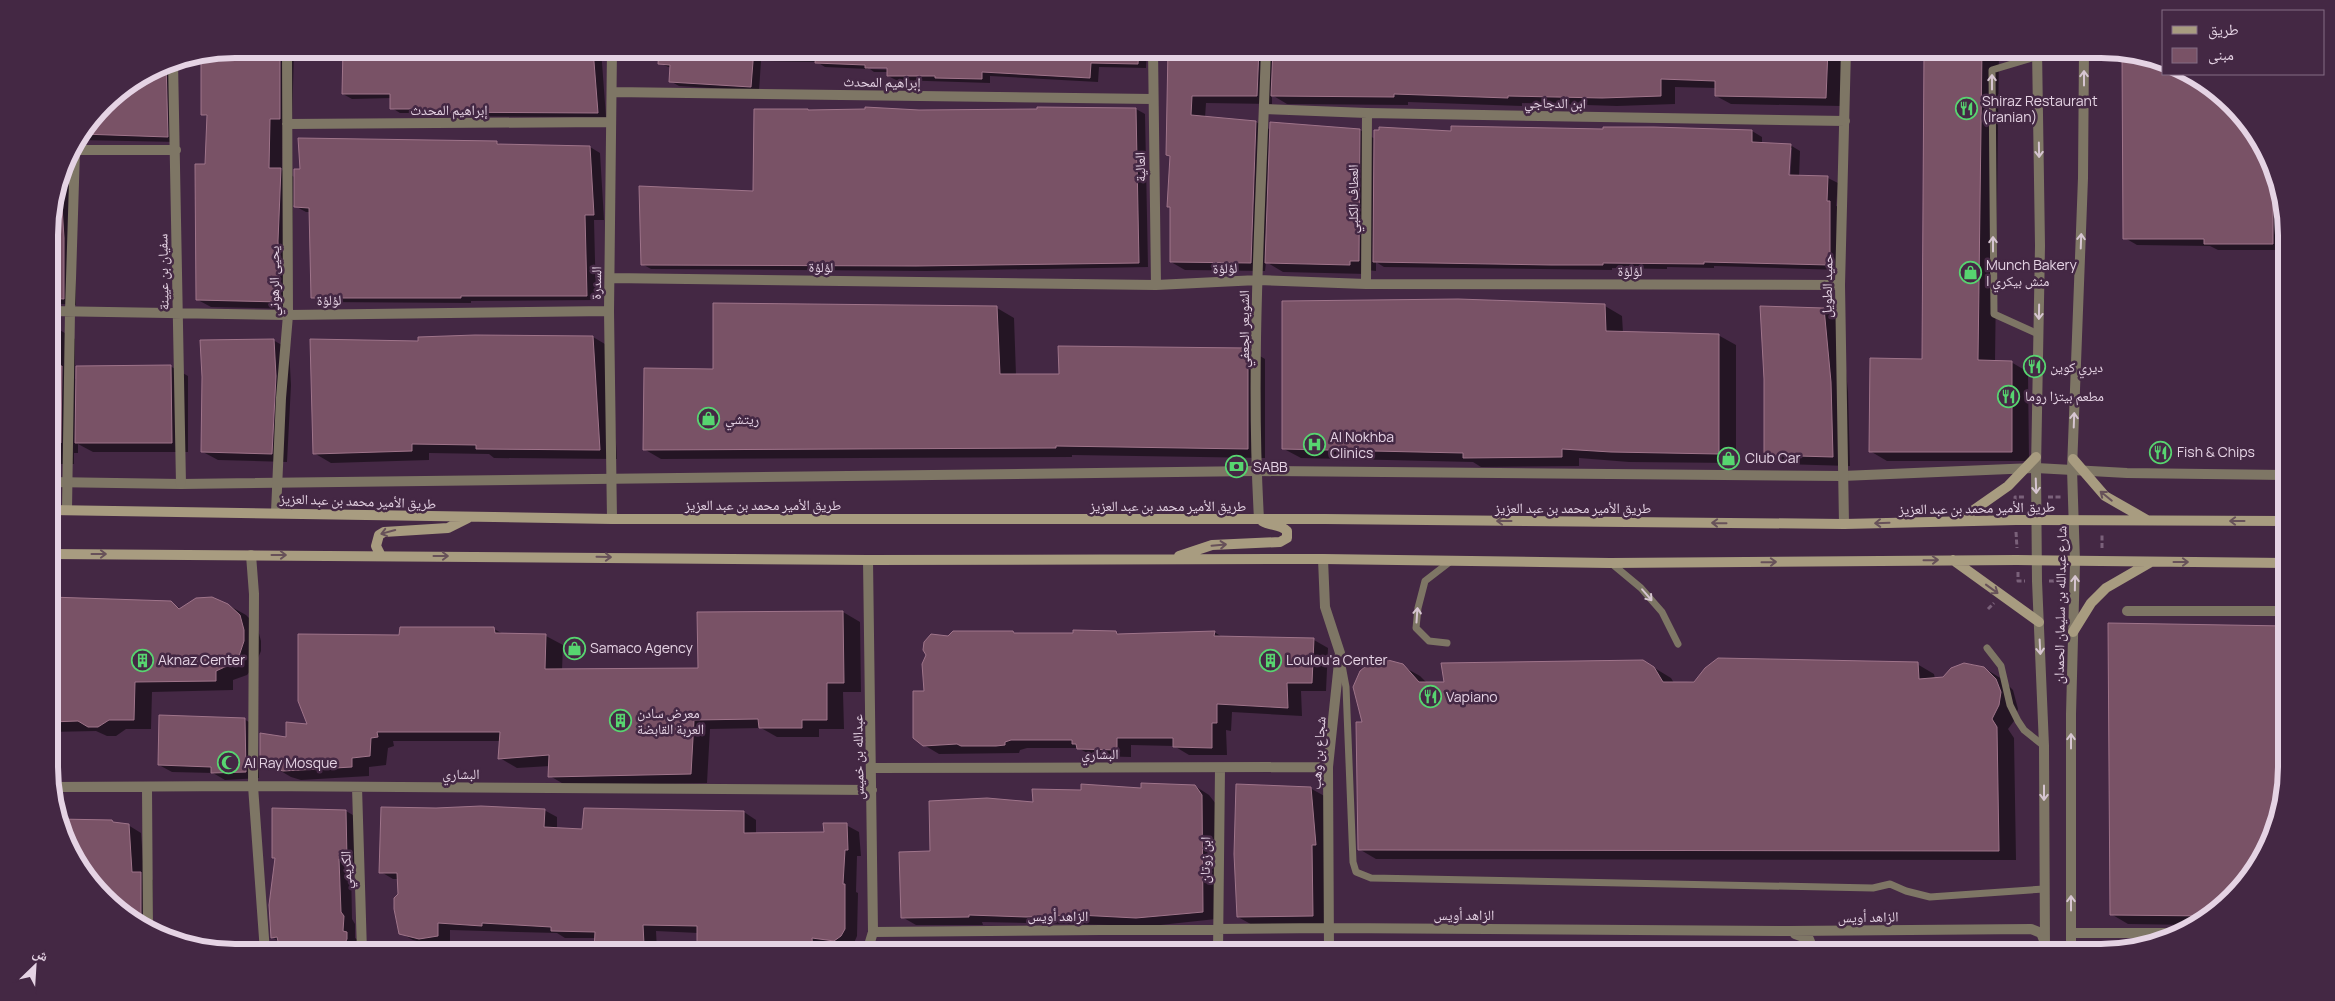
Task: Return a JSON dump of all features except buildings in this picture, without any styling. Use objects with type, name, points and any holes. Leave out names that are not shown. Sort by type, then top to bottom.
[{"type":"main road","points":[[1957,521],[2008,486],[2032,465]]},
{"type":"main road","points":[[2076,466],[2105,496],[2148,521]]},
{"type":"main road","name":"طريق الأمير محمد بن عبد العزيز","points":[[58,510],[276,512],[469,518],[1259,519],[1844,524],[1957,521],[2278,521]]},
{"type":"main road","points":[[381,556],[376,546],[379,536],[384,532],[448,528],[469,518]]},
{"type":"main road","points":[[1173,559],[1212,545],[1280,542],[1287,538],[1287,531],[1284,528],[1270,525],[1259,519]]},
{"type":"main road","points":[[58,554],[868,560],[1323,559],[1610,563],[1953,560],[2278,563]]},
{"type":"main road","points":[[1953,560],[2039,622]]},
{"type":"main road","points":[[2074,632],[2091,603],[2106,588],[2151,562]]},
{"type":"street","name":"يحيى الرهوني","points":[[276,512],[276,482],[288,315],[287,58]]},
{"type":"street","name":"السدرة","points":[[612,58],[609,311],[613,479],[612,518]]},
{"type":"street","name":"العالية","points":[[1153,58],[1156,284]]},
{"type":"street","name":"الشويعر الجعفي","points":[[1259,519],[1256,471],[1258,280],[1266,58]]},
{"type":"street","name":"حميد الطويل","points":[[1844,524],[1840,285],[1846,58]]},
{"type":"street","name":"شارع عبدالله بن سليمان الحمدان","points":[[2037,58],[2040,246],[2032,465],[2038,521],[2037,581],[2044,746],[2046,944]]},
{"type":"street","name":"شارع عبدالله بن سليمان الحمدان","points":[[2071,944],[2075,521],[2084,58]]},
{"type":"street","name":"سفيان بن عيينة","points":[[174,68],[181,484]]},
{"type":"street","name":"إبراهيم المحدث","points":[[612,92],[1152,98]]},
{"type":"street","name":"ابن الدجاجي","points":[[1264,109],[1367,113],[1845,121]]},
{"type":"street","name":"العطاف الكلبي","points":[[1366,284],[1367,113]]},
{"type":"street","name":"إبراهيم المحدث","points":[[287,124],[610,122]]},
{"type":"street","points":[[79,150],[176,150]]},
{"type":"street","points":[[67,510],[73,163]]},
{"type":"street","name":"لؤلؤة","points":[[610,278],[1156,284],[1258,280],[1366,284],[1840,285]]},
{"type":"street","name":"لؤلؤة","points":[[58,311],[288,315],[609,311]]},
{"type":"street","points":[[58,482],[181,484],[1256,471],[1842,476],[2032,465],[2076,466],[2127,473],[2278,475]]},
{"type":"street","points":[[251,555],[254,594],[253,786],[264,944]]},
{"type":"street","name":"شجاع بن وهب","points":[[1323,559],[1324,607],[1340,653],[1328,768],[1330,944]]},
{"type":"street","name":"عبدالله بن خميس","points":[[868,560],[873,932],[869,944]]},
{"type":"street","points":[[2127,611],[2278,611]]},
{"type":"street","name":"البشاري","points":[[871,768],[1328,768]]},
{"type":"street","name":"ابن زوتان","points":[[1218,944],[1220,768]]},
{"type":"street","name":"البشاري","points":[[59,787],[253,786],[872,790]]},
{"type":"street","name":"الكريمي","points":[[358,787],[362,944]]},
{"type":"street","points":[[147,788],[148,921]]},
{"type":"street","name":"الزاهد أويس","points":[[873,932],[1330,928],[1788,931],[2031,929],[2040,932],[2044,944]]},
{"type":"street","points":[[1788,931],[1809,939],[1811,944]]},
{"type":"street","points":[[2071,933],[2160,933]]},
{"type":"lane","points":[[2022,58],[1992,70],[1994,314],[2038,334]]},
{"type":"lane","points":[[1446,643],[1429,641],[1416,628],[1418,608],[1425,581],[1451,561]]},
{"type":"lane","points":[[1610,563],[1641,588],[1662,612],[1678,644]]},
{"type":"lane","points":[[1987,648],[2001,666],[2010,705],[2018,721],[2024,730],[2044,746]]},
{"type":"lane","points":[[1340,653],[1346,687],[1353,862],[1356,872],[1371,878],[1873,888],[1890,884],[1906,891],[1930,897],[2044,889]]},
{"type":"place","name":"Shiraz Restaurant (Iranian)","points":[[1966,109]]},
{"type":"place","name":"Munch Bakery | منش بيكري","points":[[1970,273]]},
{"type":"place","name":"ديري كوين","points":[[2034,367]]},
{"type":"place","name":"مطعم بيتزا روما","points":[[2009,396]]},
{"type":"place","name":"ريتشي","points":[[709,419]]},
{"type":"place","name":"Al Nokhba Clinics","points":[[1314,445]]},
{"type":"place","name":"Fish & Chips","points":[[2161,452]]},
{"type":"place","name":"Club Car","points":[[1729,458]]},
{"type":"place","name":"SABB","points":[[1237,467]]},
{"type":"place","name":"Samaco Agency","points":[[574,648]]},
{"type":"place","name":"Aknaz Center","points":[[142,660]]},
{"type":"place","name":"Loulou'a Center","points":[[1270,660]]},
{"type":"place","name":"Vapiano","points":[[1430,697]]},
{"type":"place","name":"معرض سادن العربة القابضة","points":[[621,721]]},
{"type":"place","name":"Al Ray Mosque","points":[[228,763]]}]
